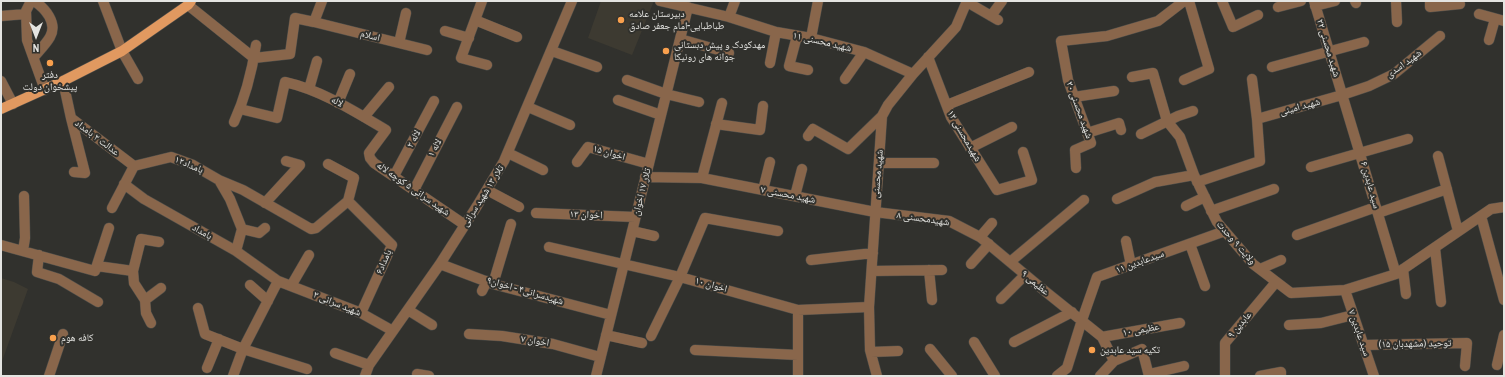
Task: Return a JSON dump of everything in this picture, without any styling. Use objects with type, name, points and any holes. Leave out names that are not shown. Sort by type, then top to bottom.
[{"type":"main road","points":[[1,109],[46,90],[122,51],[190,3]]},
{"type":"street","points":[[31,1],[26,11],[27,40],[46,90]]},
{"type":"street","points":[[34,1],[42,6],[49,16],[53,29],[50,38],[34,57]]},
{"type":"street","points":[[103,1],[122,51],[138,79]]},
{"type":"street","points":[[314,22],[322,1]]},
{"type":"street","points":[[482,1],[461,58],[487,65]]},
{"type":"street","name":"تلار ۱۳ شهید سرانی","points":[[365,376],[369,365],[440,264],[487,190],[508,153],[572,1]]},
{"type":"street","name":"شهید محسنی ۱۱","points":[[660,1],[677,3],[776,32],[811,38],[864,52],[913,74]]},
{"type":"street","points":[[729,17],[735,1]]},
{"type":"street","points":[[811,38],[818,1]]},
{"type":"street","points":[[967,2],[995,18],[1002,1]]},
{"type":"street","name":"شهید محسنی ۲۰","points":[[1076,168],[1075,150],[1092,143],[1068,80],[1061,41],[1107,36],[1158,22],[1184,1]]},
{"type":"street","points":[[1184,80],[1209,69],[1189,1]]},
{"type":"street","points":[[1222,1],[1233,27],[1258,15]]},
{"type":"street","points":[[1278,7],[1301,1]]},
{"type":"street","points":[[1314,4],[1335,1]]},
{"type":"street","points":[[1396,1],[1397,22]]},
{"type":"street","points":[[1430,1],[1430,7],[1460,4]]},
{"type":"street","name":"شهید محسنی","points":[[877,376],[871,352],[870,307],[882,116],[888,105],[913,74],[956,27],[967,2]]},
{"type":"street","points":[[190,3],[254,58]]},
{"type":"street","name":"شهید محسنی ۲۲","points":[[1314,4],[1342,95]]},
{"type":"street","name":"تلار ۱۷ اخوان","points":[[596,376],[688,7]]},
{"type":"street","points":[[398,43],[406,13]]},
{"type":"street","points":[[1,16],[26,14]]},
{"type":"street","points":[[1479,14],[1500,20],[1489,40]]},
{"type":"street","name":"اسلام","points":[[254,58],[290,54],[295,18],[427,50]]},
{"type":"street","points":[[475,20],[517,37]]},
{"type":"street","points":[[445,31],[468,38]]},
{"type":"street","points":[[770,63],[776,32]]},
{"type":"street","points":[[796,36],[789,66],[808,70]]},
{"type":"street","name":"شهید اسدی","points":[[1342,95],[1369,86],[1394,74],[1440,36]]},
{"type":"street","points":[[680,39],[729,53]]},
{"type":"street","points":[[1272,68],[1364,42]]},
{"type":"street","points":[[234,122],[240,109],[254,58],[256,45]]},
{"type":"street","points":[[552,51],[597,67]]},
{"type":"street","points":[[845,79],[864,52]]},
{"type":"street","name":"شهیدمحسنی ۱۲","points":[[928,58],[951,117],[997,190],[1032,180],[1023,152]]},
{"type":"street","points":[[309,89],[317,62]]},
{"type":"street","points":[[947,105],[1030,72]]},
{"type":"street","name":"ولایت ۹ وحدت","points":[[1132,77],[1153,73],[1167,121],[1180,137],[1196,178],[1217,222],[1253,264],[1292,293],[1345,290],[1400,272],[1491,209],[1504,207]]},
{"type":"street","points":[[338,103],[350,74]]},
{"type":"street","points":[[1117,199],[1155,182],[1196,178],[1260,161],[1252,79]]},
{"type":"street","points":[[627,80],[666,94],[699,102]]},
{"type":"street","points":[[1,81],[12,104]]},
{"type":"street","name":"عدالت ۲ بامداد","points":[[64,81],[71,118],[134,166]]},
{"type":"street","name":"لاله","points":[[240,109],[277,118],[285,82],[297,84],[309,89],[338,103],[386,130]]},
{"type":"street","points":[[364,117],[389,87]]},
{"type":"street","points":[[1074,97],[1114,91]]},
{"type":"street","name":"شهید امینی","points":[[1257,119],[1342,95]]},
{"type":"street","name":"سید عابدین ۶","points":[[1342,95],[1377,210],[1400,272],[1406,294]]},
{"type":"street","points":[[618,100],[661,115]]},
{"type":"street","name":"لاله ۲","points":[[394,176],[434,101]]},
{"type":"street","points":[[702,178],[722,104]]},
{"type":"street","points":[[716,124],[760,130],[763,106]]},
{"type":"street","name":"لاله ۱","points":[[414,190],[457,107]]},
{"type":"street","points":[[528,107],[570,125]]},
{"type":"street","points":[[1141,134],[1167,121],[1193,111]]},
{"type":"street","points":[[808,136],[812,129],[848,149],[882,116]]},
{"type":"street","points":[[71,118],[85,173],[74,172]]},
{"type":"street","points":[[1087,133],[1119,123],[1121,130]]},
{"type":"street","points":[[970,148],[1012,127]]},
{"type":"street","name":"شهید سرانی ۵ کوچه لاله","points":[[386,130],[369,153],[370,158],[465,225]]},
{"type":"street","points":[[1311,167],[1408,139]]},
{"type":"street","name":"اخوان ۱۵","points":[[577,162],[588,147],[649,164]]},
{"type":"street","points":[[508,153],[543,170]]},
{"type":"street","points":[[1438,156],[1458,231]]},
{"type":"street","name":"بامداد۱۲","points":[[134,166],[171,157],[193,165],[219,180],[243,190],[311,229],[316,228],[348,201]]},
{"type":"street","points":[[265,203],[300,165],[286,161]]},
{"type":"street","points":[[762,190],[770,162]]},
{"type":"street","points":[[879,163],[934,163]]},
{"type":"street","points":[[328,164],[354,178],[348,201]]},
{"type":"street","points":[[112,208],[134,166]]},
{"type":"street","points":[[795,196],[802,169]]},
{"type":"street","name":"شهید محسنی ۷","points":[[645,177],[702,178],[875,212]]},
{"type":"street","points":[[219,180],[230,199],[242,229],[236,251]]},
{"type":"street","name":"بامداد","points":[[124,184],[144,199],[236,251],[278,281]]},
{"type":"street","points":[[1211,211],[1274,189]]},
{"type":"street","points":[[1297,235],[1447,189]]},
{"type":"street","points":[[487,190],[519,207]]},
{"type":"street","points":[[23,251],[25,238],[24,196]]},
{"type":"street","points":[[1186,206],[1205,197]]},
{"type":"street","name":"بامداد۶","points":[[348,201],[392,245],[361,313]]},
{"type":"street","points":[[1010,262],[1081,206]]},
{"type":"street","name":"شهیدمحسنی ۸","points":[[875,212],[949,221],[980,237],[989,244]]},
{"type":"street","name":"اخوان ۱۳","points":[[536,213],[635,217]]},
{"type":"street","points":[[1481,216],[1504,300]]},
{"type":"street","points":[[651,336],[680,277],[705,218],[778,231]]},
{"type":"street","points":[[980,237],[992,223]]},
{"type":"street","points":[[482,291],[490,283],[511,224]]},
{"type":"street","points":[[1,245],[95,271],[109,228]]},
{"type":"street","points":[[242,229],[260,233],[265,228]]},
{"type":"street","points":[[632,231],[654,236]]},
{"type":"street","name":"سیدعابدین ۱۱","points":[[1082,320],[1097,277],[1225,231]]},
{"type":"street","points":[[151,323],[146,313],[145,300],[134,283],[133,271],[141,239],[159,242]]},
{"type":"street","points":[[1126,241],[1132,265]]},
{"type":"street","points":[[971,264],[989,244]]},
{"type":"street","name":"عظیمی ۹","points":[[989,244],[1025,275],[1082,320]]},
{"type":"street","points":[[1190,244],[1205,286]]},
{"type":"street","name":"اخوان ۱۰","points":[[549,247],[680,277],[798,310],[870,307]]},
{"type":"street","points":[[1435,248],[1441,302]]},
{"type":"street","points":[[811,260],[873,253]]},
{"type":"street","points":[[39,255],[37,272],[59,280],[98,302]]},
{"type":"street","points":[[291,286],[309,255]]},
{"type":"street","points":[[1260,269],[1280,260]]},
{"type":"street","name":"شهیدسرانی۴ - اخوان۹","points":[[440,264],[490,283],[611,315]]},
{"type":"street","points":[[97,266],[133,271]]},
{"type":"street","points":[[929,270],[932,300]]},
{"type":"street","points":[[872,271],[942,270]]},
{"type":"street","points":[[1001,299],[1025,275]]},
{"type":"street","points":[[234,376],[242,349],[278,281]]},
{"type":"street","name":"شهید سرانی ۳","points":[[278,281],[361,313],[393,331]]},
{"type":"street","name":"عابدین ۹","points":[[1226,376],[1225,343],[1276,282]]},
{"type":"street","points":[[250,286],[268,301]]},
{"type":"street","points":[[145,300],[161,288]]},
{"type":"street","name":"سید عابدین ۷","points":[[1345,290],[1374,376]]},
{"type":"street","points":[[198,308],[205,334],[242,349],[307,368]]},
{"type":"street","points":[[408,310],[432,325]]},
{"type":"street","points":[[798,310],[798,376]]},
{"type":"street","points":[[1014,342],[1072,312]]},
{"type":"street","points":[[1289,325],[1321,323],[1354,315]]},
{"type":"street","points":[[1056,376],[1069,372],[1082,320],[1102,337],[1114,361]]},
{"type":"street","name":"عظیمی ۱۰","points":[[1102,337],[1180,323]]},
{"type":"street","points":[[49,376],[63,334]]},
{"type":"street","name":"اخوان ۷","points":[[468,334],[502,336],[553,344],[600,357]]},
{"type":"street","points":[[606,335],[642,343]]},
{"type":"street","points":[[1497,365],[1504,335]]},
{"type":"street","points":[[207,368],[219,339]]},
{"type":"street","points":[[974,342],[995,376]]},
{"type":"street","name":"توحید (مشهدبان ۱۵)","points":[[1364,345],[1467,343],[1464,366]]},
{"type":"street","points":[[930,349],[952,376]]},
{"type":"street","points":[[1100,376],[1114,361],[1142,349],[1149,375],[1184,366]]},
{"type":"street","points":[[695,350],[798,355]]},
{"type":"street","points":[[871,352],[898,351]]},
{"type":"street","points":[[335,353],[369,365]]},
{"type":"street","points":[[1260,376],[1280,372],[1281,376]]},
{"type":"street","points":[[417,374],[429,376]]},
{"type":"shaded area","name":"دبیرستان علامه طباطبایی-امام جعفر صادق","points":[[601,1],[654,1],[632,55],[588,38]]},
{"type":"shaded area","points":[[1,278],[14,282],[28,289],[1,364]]},
{"type":"place","name":"دبیرستان علامه طباطبایی-امام جعفر صادق","points":[[621,20]]},
{"type":"place","name":"مهدکودک و پیش دبستانی جوانه های رونیکا","points":[[666,51]]},
{"type":"place","name":"دفتر پیشخوان دولت","points":[[50,63]]},
{"type":"place","name":"کافه هوم","points":[[53,338]]},
{"type":"place","name":"تکیه سید عابدین","points":[[1092,350]]}]
